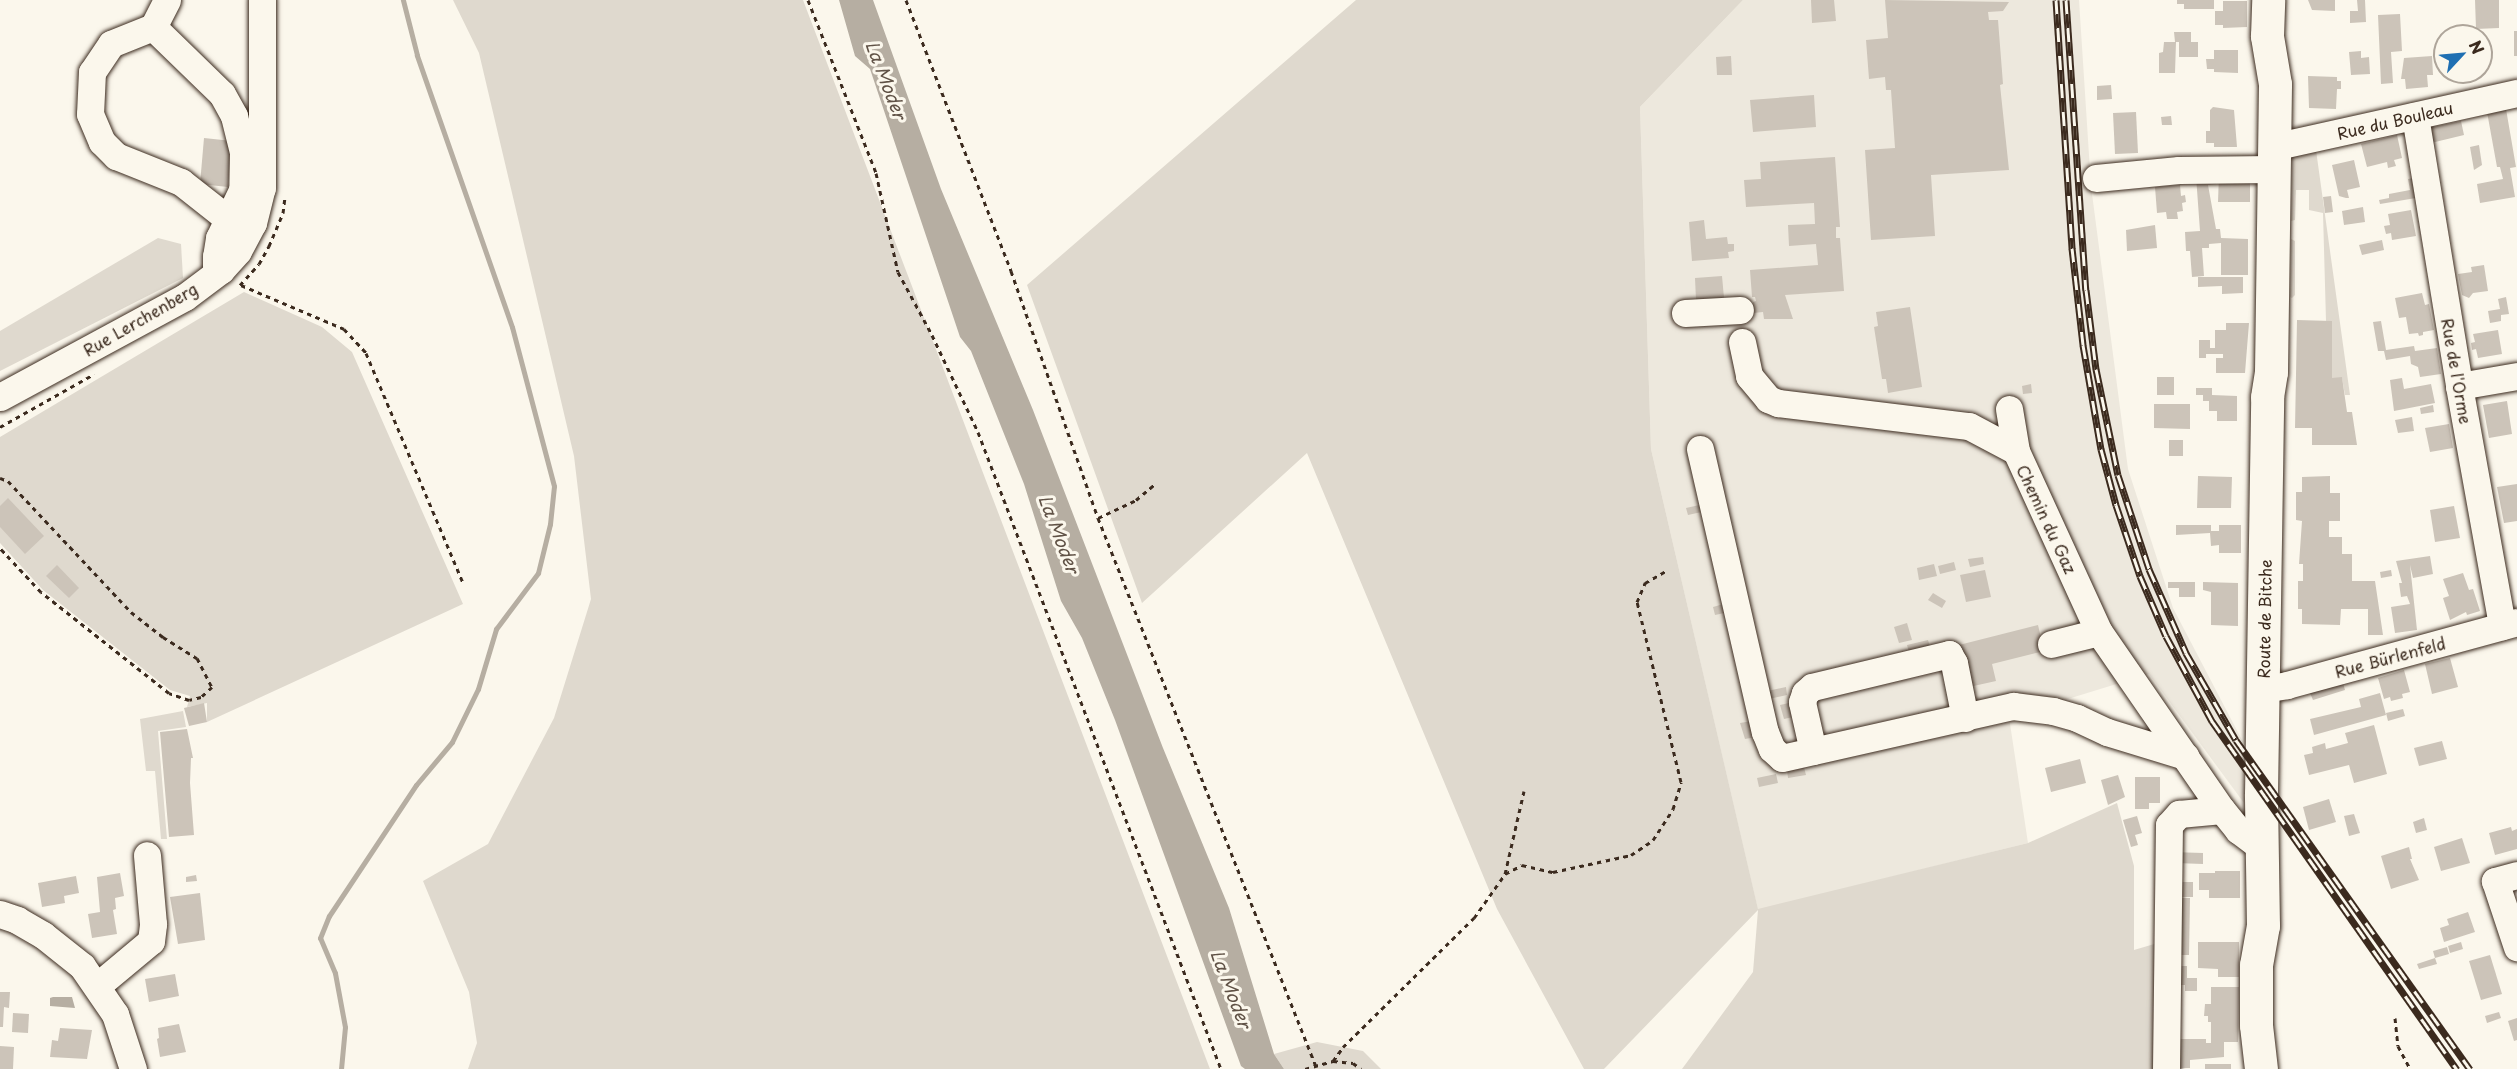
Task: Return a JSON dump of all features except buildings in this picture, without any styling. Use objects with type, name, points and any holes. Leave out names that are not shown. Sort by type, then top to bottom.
[{"type":"main road","name":"Route de Bitche","points":[[2261,1069],[2256,1016],[2256,965],[2263,926],[2263,689],[2275,84],[2268,36],[2268,0]]},
{"type":"street","points":[[167,0],[153,27],[111,44],[92,72],[90,114],[102,142],[116,156],[181,182],[228,219]]},
{"type":"street","name":"Rue Lerchenberg","points":[[0,397],[185,297],[221,270],[246,238],[262,188],[262,0]]},
{"type":"street","points":[[153,27],[222,94],[234,116],[243,152],[242,190],[219,238],[216,265],[221,270]]},
{"type":"street","name":"Rue du Bouleau","points":[[2273,158],[2415,116],[2517,93]]},
{"type":"street","name":"Rue de l'Orme","points":[[2415,116],[2459,386],[2510,624]]},
{"type":"street","points":[[2096,178],[2273,158]]},
{"type":"street","points":[[1685,313],[1740,310]]},
{"type":"street","name":"Chemin du Gaz","points":[[1742,342],[1749,376],[1768,399],[1778,403],[1969,426],[2016,451],[2099,632],[2222,810],[2238,830],[2262,848]]},
{"type":"street","points":[[2459,386],[2517,376]]},
{"type":"street","points":[[2009,409],[2016,451]]},
{"type":"street","points":[[1700,448],[1765,732],[1772,748],[1782,758],[2013,706],[2052,711],[2186,756]]},
{"type":"street","name":"Rue Bürlenfeld","points":[[2263,689],[2288,685],[2510,624]]},
{"type":"street","points":[[2051,644],[2099,632]]},
{"type":"street","points":[[1813,751],[1802,702],[1804,693],[1812,687],[1949,654],[1954,663],[1970,717]]},
{"type":"street","points":[[2166,1069],[2169,825],[2179,814],[2222,810]]},
{"type":"street","points":[[97,986],[151,941],[153,924],[147,855]]},
{"type":"street","points":[[2517,875],[2494,881],[2517,947]]},
{"type":"street","points":[[0,914],[17,920],[64,949],[82,966],[115,1014],[133,1069]]},
{"type":"path","points":[[808,0],[876,173],[898,273],[933,334],[978,432],[1221,1069]]},
{"type":"path","points":[[906,0],[1011,271],[1098,518],[1317,1067]]},
{"type":"path","points":[[221,270],[240,285],[344,329],[366,353],[464,583]]},
{"type":"path","points":[[0,478],[8,481],[131,612],[163,637],[197,658],[212,687],[201,697],[189,700],[169,693],[42,592],[0,548]]},
{"type":"path","points":[[1098,518],[1136,500],[1155,484]]},
{"type":"path","points":[[1505,874],[1522,865],[1553,872],[1631,855],[1653,840],[1673,809],[1681,782],[1637,603],[1645,583],[1666,571]]},
{"type":"path","points":[[1333,1061],[1343,1047],[1474,918],[1505,874],[1524,791]]},
{"type":"path","points":[[2396,1018],[2398,1046],[2410,1069]]},
{"type":"path","points":[[1305,1069],[1333,1061],[1353,1063],[1361,1069]]},
{"type":"shaded area","points":[[453,0],[803,0],[1210,1069],[468,1069],[477,1043],[469,992],[423,881],[488,844],[554,718],[591,599],[574,456],[479,53]]},
{"type":"shaded area","points":[[1356,0],[1743,0],[1640,107],[1651,449],[1758,909],[2028,843],[2117,803],[2134,866],[2134,950],[2161,942],[2158,1069],[1682,1069],[1753,972],[1758,910],[1604,1069],[1584,1069],[1497,909],[1307,453],[1142,603],[1027,285]]},
{"type":"shaded area","points":[[1743,0],[2079,0],[2091,186],[2128,469],[2173,608],[2243,742],[2244,803],[2149,674],[2009,717],[2028,843],[1758,910],[1651,449],[1640,107]]},
{"type":"shaded area","points":[[2316,150],[2350,395],[2345,395],[2342,378],[2332,378],[2332,321],[2326,321],[2323,213],[2309,210],[2309,190],[2296,190],[2295,220],[2291,221],[2292,156]]},
{"type":"shaded area","points":[[158,238],[181,244],[183,278],[0,371],[0,331]]},
{"type":"shaded area","points":[[2291,239],[2295,241],[2295,295],[2292,298],[2290,297]]},
{"type":"shaded area","points":[[244,292],[322,327],[352,352],[463,604],[207,722],[207,703],[187,707],[190,696],[170,690],[43,590],[0,543],[0,437]]},
{"type":"shaded area","points":[[183,711],[186,727],[158,731],[167,839],[161,839],[155,771],[146,771],[140,719]]},
{"type":"shaded area","points":[[1317,1042],[1363,1051],[1381,1069],[1284,1069],[1274,1054]]},
{"type":"water","name":"La Moder","points":[[839,0],[873,0],[941,189],[1033,410],[1163,748],[1229,908],[1274,1054],[1284,1069],[1245,1069],[1241,1066],[1115,720],[1082,638],[1061,601],[1024,484],[971,351],[960,337],[870,69],[855,56]]},
{"type":"water","points":[[72,997],[75,1008],[50,1006],[50,998]]},
{"type":"waterway","points":[[341,1069],[345,1027],[335,973],[320,938],[329,916],[416,785],[452,742],[478,689],[496,629],[538,573],[550,524],[554,486],[512,327],[417,55],[403,0]]},
{"type":"railway","points":[[2056,0],[2072,248],[2083,345],[2101,449],[2116,505],[2140,576],[2166,636],[2212,721],[2457,1069]]},
{"type":"railway","points":[[2066,0],[2086,290],[2096,369],[2118,475],[2149,569],[2186,653],[2236,740],[2470,1069]]}]
